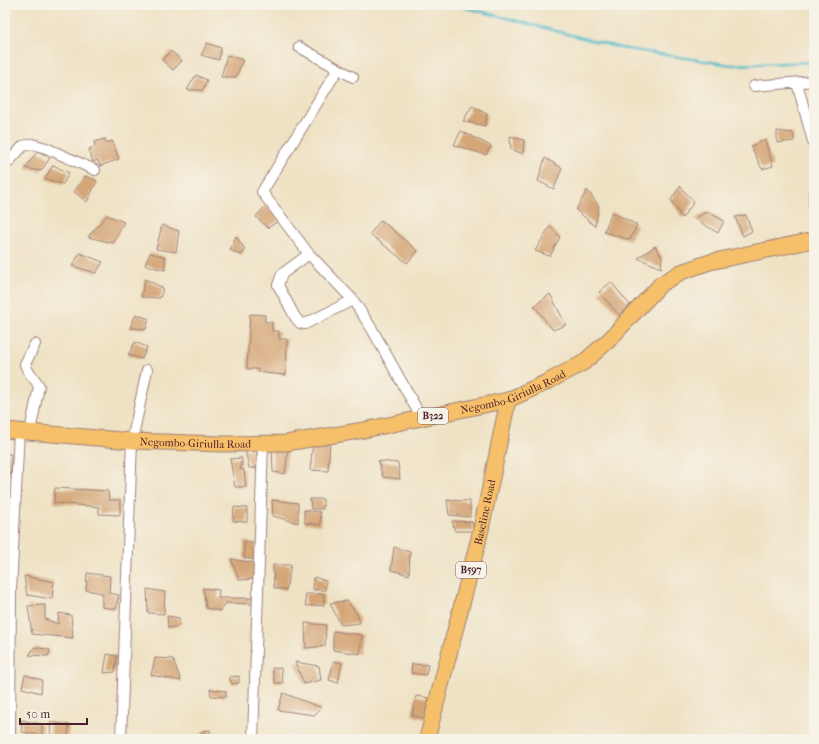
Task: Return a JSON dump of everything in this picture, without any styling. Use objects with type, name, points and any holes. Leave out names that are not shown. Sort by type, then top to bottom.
[{"type":"main road","name":"Negombo-Giriulla Road","points":[[18,431],[132,441],[263,444],[286,443],[364,430],[508,400],[583,363],[608,341],[661,284],[681,272],[710,262],[814,240]]},
{"type":"main road","name":"Baseline Road","points":[[427,739],[479,538],[508,400]]},
{"type":"street","points":[[300,47],[353,77]]},
{"type":"street","points":[[338,69],[262,192],[309,254],[352,300],[372,329],[416,408]]},
{"type":"street","points":[[754,86],[814,81]]},
{"type":"street","points":[[797,83],[814,145]]},
{"type":"street","points":[[5,166],[23,146],[32,144],[46,148],[95,170]]},
{"type":"street","points":[[309,254],[282,274],[278,285],[295,317],[300,323],[305,324],[352,300]]},
{"type":"street","points":[[10,739],[11,590],[18,431],[39,386],[36,379],[28,372],[25,364],[35,344]]},
{"type":"street","points":[[121,739],[132,441],[147,370]]},
{"type":"street","points":[[253,739],[263,444]]},
{"type":"building","points":[[207,43],[221,48],[219,60],[201,55]]},
{"type":"building","points":[[171,51],[182,61],[173,70],[162,60]]},
{"type":"building","points":[[227,55],[243,60],[236,77],[221,77]]},
{"type":"building","points":[[196,75],[207,80],[203,90],[187,90]]},
{"type":"building","points":[[472,106],[487,114],[485,126],[463,121]]},
{"type":"building","points":[[461,131],[491,146],[486,155],[454,145]]},
{"type":"building","points":[[777,131],[793,133],[794,141],[777,143]]},
{"type":"building","points":[[510,136],[524,140],[523,154],[511,149]]},
{"type":"building","points":[[105,139],[106,143],[112,141],[119,159],[100,166],[98,160],[93,162],[89,149],[95,147],[94,142]]},
{"type":"building","points":[[765,140],[773,166],[762,169],[751,146]]},
{"type":"building","points":[[38,151],[50,158],[41,171],[25,168]]},
{"type":"building","points":[[545,158],[562,168],[554,189],[538,181]]},
{"type":"building","points":[[53,165],[69,173],[63,184],[45,179]]},
{"type":"building","points":[[85,176],[97,181],[87,202],[74,192]]},
{"type":"building","points":[[680,186],[694,202],[682,218],[671,200]]},
{"type":"building","points":[[587,190],[599,206],[595,226],[576,210]]},
{"type":"building","points":[[809,190],[814,190],[814,209],[809,209]]},
{"type":"building","points":[[266,205],[279,220],[268,228],[256,217]]},
{"type":"building","points":[[707,211],[724,221],[718,233],[695,219]]},
{"type":"building","points":[[612,212],[637,225],[630,240],[604,232]]},
{"type":"building","points":[[107,215],[124,222],[113,243],[88,237]]},
{"type":"building","points":[[746,215],[752,231],[743,236],[735,217]]},
{"type":"building","points":[[381,220],[418,251],[407,263],[370,234]]},
{"type":"building","points":[[162,225],[179,231],[176,252],[156,249]]},
{"type":"building","points":[[550,226],[560,237],[550,256],[535,251]]},
{"type":"building","points":[[236,236],[245,249],[242,255],[230,250]]},
{"type":"building","points":[[655,246],[662,257],[661,268],[638,258]]},
{"type":"building","points":[[80,253],[103,262],[96,273],[72,266]]},
{"type":"building","points":[[150,253],[165,257],[165,270],[145,265]]},
{"type":"building","points":[[145,279],[163,288],[160,298],[141,297]]},
{"type":"building","points":[[611,282],[630,305],[619,315],[599,292]]},
{"type":"building","points":[[550,294],[566,325],[553,330],[534,306]]},
{"type":"building","points":[[136,314],[149,319],[146,329],[130,328]]},
{"type":"building","points":[[250,314],[265,315],[265,322],[272,322],[272,331],[279,331],[279,339],[287,339],[286,375],[258,372],[258,369],[247,369]]},
{"type":"building","points":[[135,342],[147,347],[142,359],[128,355]]},
{"type":"building","points":[[330,442],[328,471],[310,470],[313,443]]},
{"type":"building","points":[[272,448],[288,449],[285,474],[273,472]]},
{"type":"building","points":[[245,449],[259,450],[259,468],[249,468]]},
{"type":"building","points":[[5,454],[11,454],[11,475],[5,474]]},
{"type":"building","points":[[242,458],[240,469],[244,470],[246,487],[235,487],[230,459]]},
{"type":"building","points":[[378,461],[398,463],[400,479],[383,477]]},
{"type":"building","points":[[55,488],[108,491],[109,500],[120,500],[120,515],[99,514],[99,507],[54,503]]},
{"type":"building","points":[[310,499],[323,499],[323,509],[311,509]]},
{"type":"building","points":[[272,500],[298,503],[298,523],[273,516]]},
{"type":"building","points":[[447,500],[470,501],[470,517],[449,515]]},
{"type":"building","points":[[234,507],[247,508],[247,522],[233,521]]},
{"type":"building","points":[[304,510],[320,512],[321,525],[305,523]]},
{"type":"building","points":[[452,521],[472,522],[474,531],[455,531]]},
{"type":"building","points":[[244,541],[256,544],[256,560],[244,558]]},
{"type":"building","points":[[394,547],[410,552],[409,575],[391,570]]},
{"type":"building","points":[[231,559],[254,563],[255,579],[239,580]]},
{"type":"building","points":[[273,565],[291,565],[286,590],[274,588]]},
{"type":"building","points":[[87,573],[110,576],[109,593],[119,595],[116,609],[102,607],[102,593],[86,590]]},
{"type":"building","points":[[24,576],[54,582],[52,599],[27,595]]},
{"type":"building","points":[[314,577],[326,581],[325,590],[313,590]]},
{"type":"building","points":[[203,588],[219,590],[218,598],[253,598],[253,604],[226,603],[220,611],[206,608]]},
{"type":"building","points":[[147,589],[165,592],[164,614],[148,613]]},
{"type":"building","points":[[305,594],[324,594],[324,605],[306,606]]},
{"type":"building","points":[[347,601],[357,614],[360,623],[341,625],[330,603]]},
{"type":"building","points":[[45,605],[45,619],[58,624],[59,613],[71,615],[73,638],[32,634],[28,606]]},
{"type":"building","points":[[167,616],[179,618],[179,626],[168,628]]},
{"type":"building","points":[[305,623],[326,625],[325,646],[306,648]]},
{"type":"building","points":[[333,631],[362,635],[360,654],[333,650]]},
{"type":"building","points":[[35,647],[50,650],[48,656],[29,655]]},
{"type":"building","points":[[107,654],[117,656],[115,672],[104,673]]},
{"type":"building","points":[[155,658],[173,659],[181,681],[151,675]]},
{"type":"building","points":[[334,661],[342,663],[338,683],[329,680]]},
{"type":"building","points":[[295,662],[319,666],[321,680],[304,684]]},
{"type":"building","points":[[412,664],[428,665],[426,675],[411,673]]},
{"type":"building","points":[[272,668],[281,668],[283,683],[275,683]]},
{"type":"building","points":[[25,675],[42,680],[41,693],[22,688]]},
{"type":"building","points":[[239,676],[239,683],[232,684],[229,677]]},
{"type":"building","points":[[210,689],[226,691],[226,697],[211,696]]},
{"type":"building","points":[[283,693],[322,708],[314,715],[278,710]]},
{"type":"building","points":[[416,696],[429,698],[424,719],[412,715]]},
{"type":"building","points":[[21,720],[42,724],[42,735],[22,732]]},
{"type":"building","points":[[50,722],[69,725],[68,737],[51,735]]},
{"type":"building","points":[[210,730],[212,739],[202,739],[202,731]]},
{"type":"waterway","points":[[454,5],[621,48],[731,65],[814,62]]}]
